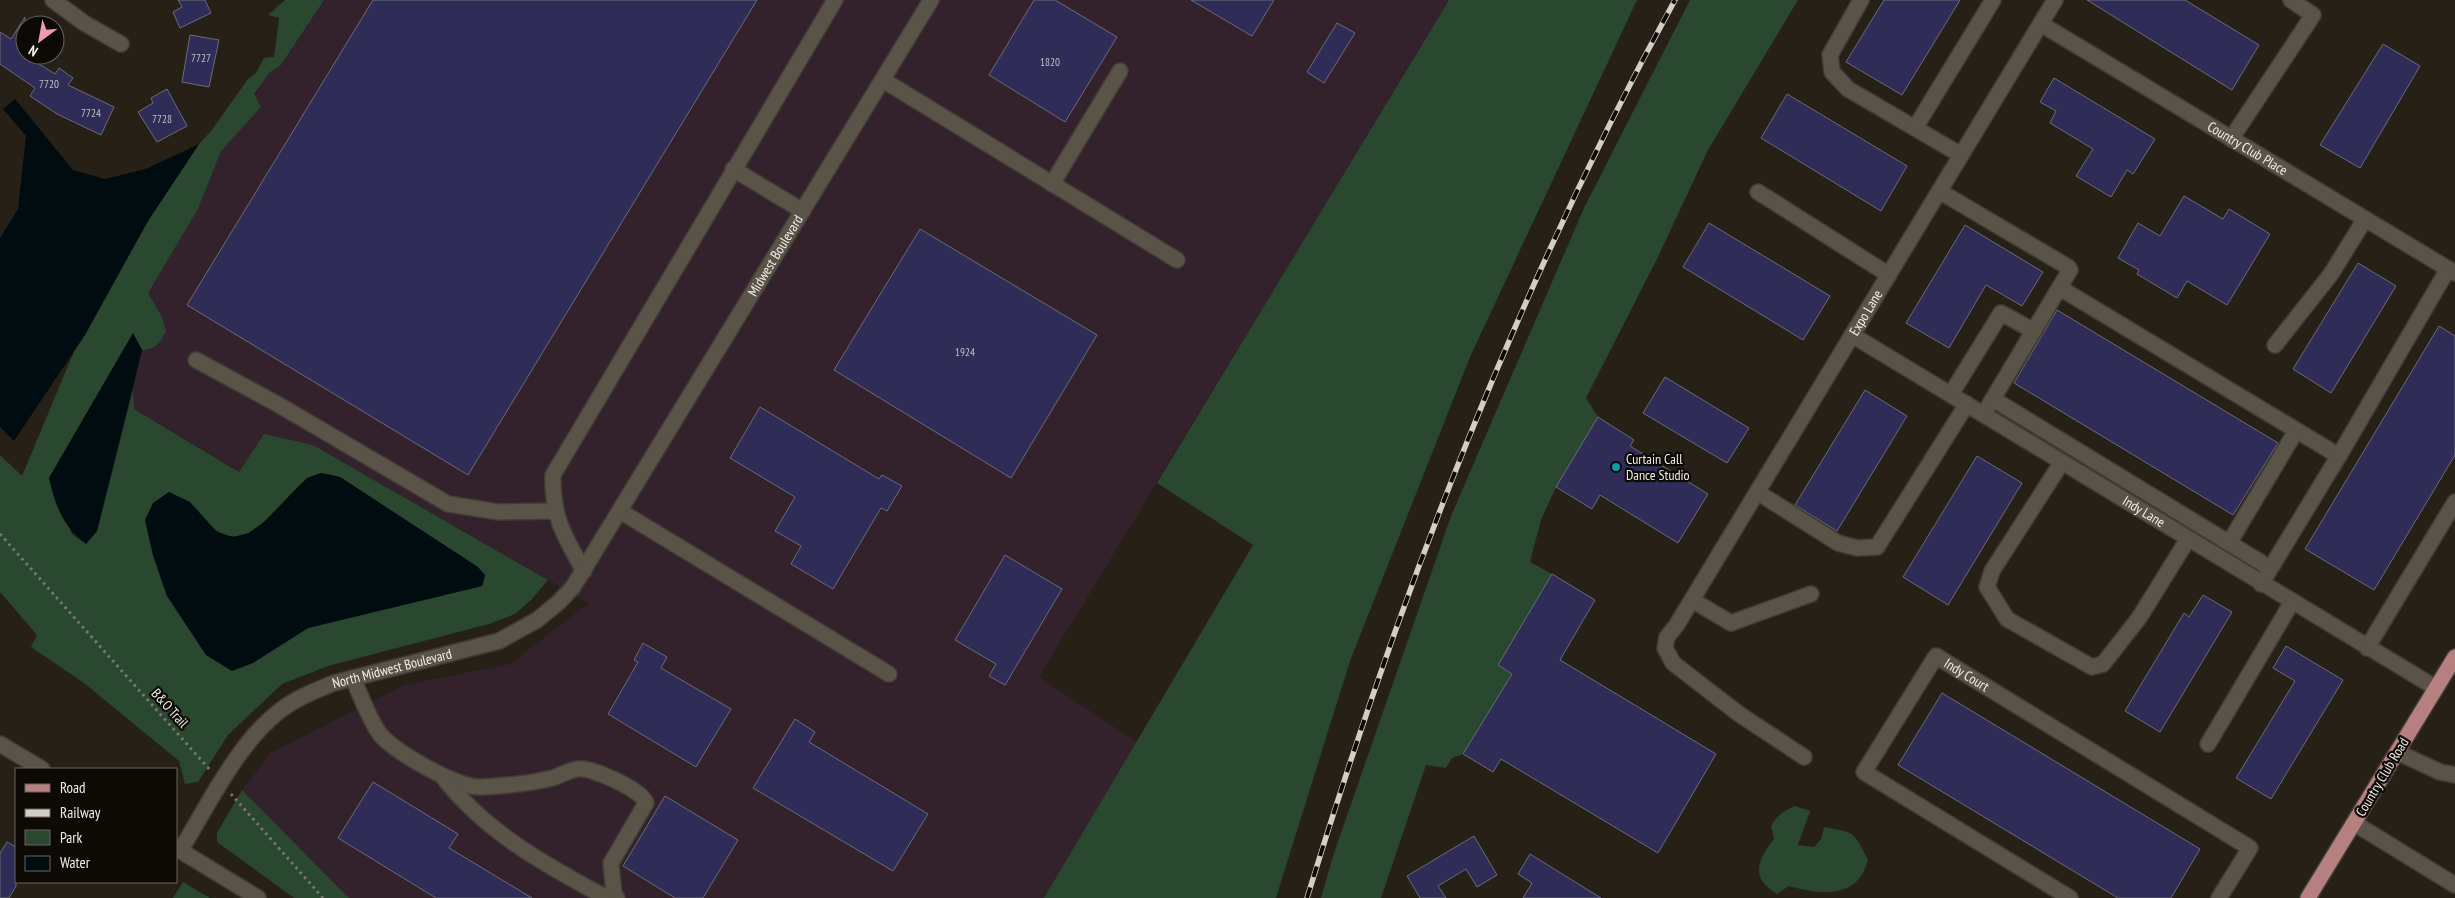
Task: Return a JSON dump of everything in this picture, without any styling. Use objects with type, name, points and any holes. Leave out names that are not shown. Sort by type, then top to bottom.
[{"type":"main road","name":"Country Club Road","points":[[2308,898],[2455,657]]},
{"type":"street","points":[[53,0],[84,23],[121,44]]},
{"type":"street","points":[[584,572],[564,536],[555,511],[553,475],[835,0]]},
{"type":"street","name":"Midwest Boulevard","points":[[620,511],[931,0]]},
{"type":"street","points":[[1861,0],[1830,55],[1832,72],[1848,89],[1961,155]]},
{"type":"street","points":[[1915,128],[1993,0]]},
{"type":"street","name":"Expo Lane","points":[[1804,757],[1739,714],[1673,663],[1665,648],[1667,637],[1692,600],[2055,0]]},
{"type":"street","points":[[2231,138],[2313,15],[2291,0]]},
{"type":"street","name":"Country Club Place","points":[[2041,24],[2452,271]]},
{"type":"street","points":[[1052,184],[1120,71]]},
{"type":"street","points":[[882,80],[1177,260]]},
{"type":"street","points":[[733,169],[803,211]]},
{"type":"street","points":[[1939,191],[2068,267],[2069,273],[1984,414]]},
{"type":"street","points":[[1758,192],[1889,275]]},
{"type":"street","points":[[2275,345],[2330,274],[2365,219]]},
{"type":"street","points":[[2260,584],[2452,271]]},
{"type":"street","points":[[2060,288],[2339,456]]},
{"type":"street","points":[[1952,394],[2001,313],[2034,331]]},
{"type":"street","name":"Indy Lane","points":[[1852,335],[1952,394],[2260,584],[2436,688]]},
{"type":"street","points":[[196,360],[279,405],[448,504],[499,512],[555,511]]},
{"type":"street","points":[[1993,399],[2270,568]]},
{"type":"street","points":[[1757,492],[1838,543],[1857,548],[1878,547],[1967,404]]},
{"type":"street","points":[[2229,544],[2296,431]]},
{"type":"street","points":[[2062,462],[1992,571],[1987,587],[2007,619],[2092,667],[2103,664],[2139,618],[2188,539]]},
{"type":"street","points":[[2367,648],[2455,502]]},
{"type":"street","points":[[620,511],[889,674]]},
{"type":"street","name":"North Midwest Boulevard","points":[[178,850],[252,737],[277,713],[312,691],[353,678],[472,649],[508,637],[549,611],[573,587],[620,511]]},
{"type":"street","points":[[1692,600],[1731,624],[1811,594]]},
{"type":"street","points":[[2208,744],[2292,602]]},
{"type":"street","name":"Indy Court","points":[[2070,898],[1864,772],[1936,656],[2250,848],[2225,896]]},
{"type":"street","points":[[353,678],[366,710],[380,734],[392,746],[456,781],[479,788],[552,778],[576,769],[588,769],[602,774],[640,795],[646,803],[611,864],[614,894],[617,898]]},
{"type":"street","points":[[0,744],[40,768]]},
{"type":"street","points":[[2397,752],[2440,772],[2455,775]]},
{"type":"street","points":[[440,773],[461,800],[494,830],[576,882],[607,898]]},
{"type":"street","points":[[2354,823],[2455,885]]},
{"type":"street","points":[[178,850],[258,898]]},
{"type":"path","name":"B&O Trail","points":[[0,534],[324,898]]},
{"type":"shaded area","points":[[313,0],[1449,0],[1039,677],[1137,742],[1044,898],[349,898],[242,790],[271,753],[404,685],[510,664],[589,603],[313,445],[240,472],[134,409],[133,390],[142,350],[133,294]]},
{"type":"green space","points":[[285,0],[324,0],[280,66],[270,72],[254,94],[261,107],[221,151],[198,209],[148,293],[162,317],[166,331],[164,335],[154,347],[142,350],[133,334],[49,478],[72,534],[86,544],[97,531],[133,390],[134,409],[239,472],[264,434],[313,445],[548,580],[531,600],[515,614],[489,624],[328,666],[282,684],[228,735],[198,782],[185,784],[179,761],[84,683],[31,647],[37,635],[0,592],[0,455],[22,476],[75,349],[148,221],[199,144],[211,131],[248,79],[256,73],[264,58],[274,57],[279,18],[268,15]],"holes":[[[321,473],[340,477],[477,567],[485,576],[482,586],[308,628],[253,663],[167,596],[153,555],[145,520],[208,523],[222,534],[236,536],[249,533],[261,524],[310,477]]]},
{"type":"green space","points":[[1449,0],[1637,0],[1470,357],[1350,661],[1276,898],[1044,898],[1253,545],[1157,483]]},
{"type":"green space","points":[[1690,0],[1798,0],[1708,150],[1658,257],[1586,398],[1598,417],[1556,487],[1541,520],[1530,562],[1552,574],[1498,665],[1512,674],[1463,754],[1452,758],[1446,768],[1426,765],[1381,898],[1321,898],[1333,856],[1451,516],[1584,208]]},
{"type":"green space","points":[[242,790],[349,898],[294,898],[217,842],[217,833]]},
{"type":"green space","points":[[1795,806],[1810,811],[1798,845],[1814,847],[1821,839],[1824,827],[1848,832],[1856,838],[1868,860],[1856,882],[1848,888],[1827,892],[1789,886],[1777,894],[1762,881],[1759,868],[1761,861],[1768,846],[1774,839],[1771,826],[1781,814]]},
{"type":"green space","points":[[183,882],[210,898],[173,898]]},
{"type":"water","points":[[15,99],[73,170],[105,179],[146,169],[199,144],[148,221],[85,335],[14,441],[0,427],[0,238],[18,209],[26,136],[3,109]]},
{"type":"water","points":[[133,333],[142,350],[97,531],[86,544],[71,530],[61,515],[49,478]]},
{"type":"water","points":[[321,473],[340,477],[478,567],[485,575],[482,586],[308,628],[253,663],[232,671],[206,655],[167,596],[153,555],[145,520],[153,503],[169,492],[190,502],[217,532],[233,537],[249,533],[265,521],[307,478]]},
{"type":"building","points":[[178,0],[205,0],[211,13],[180,28],[173,12],[182,7]]},
{"type":"building","points":[[373,0],[757,0],[468,475],[187,305]]},
{"type":"building","points":[[1034,0],[1055,0],[1117,37],[1065,122],[989,75]]},
{"type":"building","points":[[1191,0],[1274,0],[1252,36]]},
{"type":"building","points":[[1884,0],[1960,0],[1902,95],[1846,62]]},
{"type":"building","points":[[2087,0],[2185,0],[2259,45],[2232,90]]},
{"type":"building","points":[[1337,23],[1355,33],[1324,83],[1307,72]]},
{"type":"building","points":[[0,32],[11,39],[15,33],[15,65],[41,65],[55,74],[59,68],[73,78],[68,85],[114,107],[101,135],[57,114],[30,96],[35,88],[0,64]]},
{"type":"building","points":[[190,35],[219,40],[209,87],[182,82]]},
{"type":"building","points":[[2383,44],[2420,66],[2360,168],[2320,145]]},
{"type":"building","points":[[2054,78],[2155,139],[2133,174],[2127,170],[2111,197],[2076,176],[2093,149],[2050,123],[2056,111],[2040,102]]},
{"type":"building","points":[[167,89],[187,126],[157,142],[138,112],[153,103],[151,98]]},
{"type":"building","points":[[1787,94],[1907,166],[1881,211],[1761,138]]},
{"type":"building","points":[[2184,196],[2223,219],[2229,209],[2270,234],[2227,305],[2187,281],[2177,298],[2137,274],[2139,270],[2118,258],[2138,223],[2160,236]]},
{"type":"building","points":[[1709,223],[1830,296],[1803,340],[1683,267]]},
{"type":"building","points":[[1965,225],[2043,272],[2022,306],[1986,285],[1949,348],[1906,323]]},
{"type":"building","points":[[920,229],[1097,335],[1011,478],[834,370]]},
{"type":"building","points":[[2358,263],[2396,286],[2331,393],[2293,369]]},
{"type":"building","points":[[2057,310],[2278,443],[2233,515],[2014,383]]},
{"type":"building","points":[[2439,326],[2455,336],[2455,455],[2374,590],[2305,549]]},
{"type":"building","points":[[1665,377],[1749,428],[1727,463],[1643,413]]},
{"type":"building","points":[[1865,390],[1907,416],[1837,531],[1795,505]]},
{"type":"building","points":[[760,407],[879,479],[882,475],[902,486],[887,511],[881,508],[833,589],[791,564],[801,546],[775,531],[795,497],[730,458]]},
{"type":"building","name":"Curtain Call Dance Studio","points":[[1598,417],[1634,440],[1630,446],[1708,494],[1678,543],[1600,495],[1592,509],[1556,487]]},
{"type":"building","points":[[1977,456],[2022,483],[1948,605],[1903,577]]},
{"type":"building","points":[[1005,555],[1062,589],[1005,685],[989,676],[996,664],[955,640]]},
{"type":"building","points":[[1552,574],[1595,600],[1560,660],[1716,754],[1658,853],[1501,759],[1493,772],[1463,754],[1512,674],[1498,665]]},
{"type":"building","points":[[2203,595],[2232,612],[2160,732],[2125,711],[2184,613],[2189,617]]},
{"type":"building","points":[[643,643],[667,657],[661,668],[731,709],[696,767],[608,714],[638,662],[634,660]]},
{"type":"building","points":[[2286,646],[2343,680],[2271,799],[2236,778],[2295,681],[2273,668]]},
{"type":"building","points":[[1942,693],[2200,849],[2171,898],[2118,898],[1898,765]]},
{"type":"building","points":[[795,719],[815,732],[809,742],[928,814],[893,871],[753,788]]},
{"type":"building","points":[[373,782],[458,834],[449,848],[532,898],[436,898],[338,838]]},
{"type":"building","points":[[665,796],[738,840],[703,898],[675,898],[623,866]]},
{"type":"building","points":[[1474,836],[1497,875],[1477,887],[1466,869],[1438,886],[1446,898],[1420,898],[1407,876]]},
{"type":"building","points":[[7,842],[15,846],[16,886],[9,898],[0,898],[0,853]]},
{"type":"building","points":[[1530,854],[1601,898],[1523,898],[1532,883],[1518,874]]},
{"type":"railway","points":[[1307,898],[1383,667],[1468,439],[1515,327],[1565,217],[1618,107],[1675,0]]},
{"type":"place","name":"Curtain Call Dance Studio","points":[[1616,467]]}]
